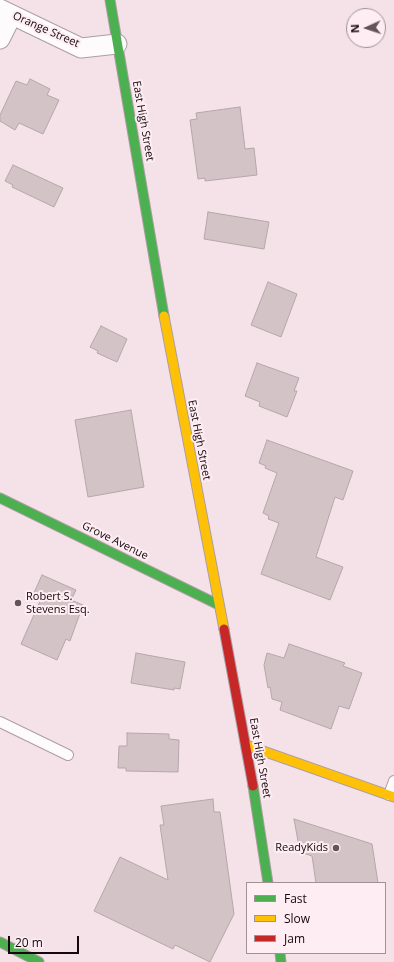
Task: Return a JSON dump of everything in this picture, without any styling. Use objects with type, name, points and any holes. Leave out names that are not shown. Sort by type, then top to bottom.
[{"type":"main road","name":"East High Street","points":[[110,0],[172,360],[246,745],[268,882]]},
{"type":"main road","name":"Grove Avenue","points":[[0,498],[219,605]]},
{"type":"main road","points":[[246,745],[391,796]]},
{"type":"main road","points":[[0,942],[39,962]]},
{"type":"street","name":"Orange Street","points":[[6,12],[81,48],[117,44]]},
{"type":"street","points":[[0,39],[6,12]]},
{"type":"lane","points":[[0,722],[68,755]]},
{"type":"lane","points":[[391,796],[394,781]]},
{"type":"building","points":[[30,79],[50,89],[47,95],[59,100],[43,134],[19,123],[15,130],[0,121],[0,115],[16,81],[27,85]]},
{"type":"building","points":[[240,107],[245,149],[254,148],[257,175],[205,181],[205,178],[198,179],[190,120],[197,119],[196,113]]},
{"type":"building","points":[[13,165],[63,188],[54,207],[12,187],[13,185],[5,181]]},
{"type":"building","points":[[208,212],[269,222],[264,249],[204,239]]},
{"type":"building","points":[[268,282],[297,294],[281,337],[251,325]]},
{"type":"building","points":[[101,326],[127,339],[117,362],[97,353],[98,351],[90,347]]},
{"type":"building","points":[[257,363],[299,378],[294,391],[297,391],[287,417],[259,406],[260,402],[245,396]]},
{"type":"building","points":[[131,410],[144,487],[88,497],[75,420]]},
{"type":"building","points":[[267,440],[353,471],[343,500],[335,497],[316,557],[343,567],[330,600],[261,574],[279,523],[268,519],[269,516],[263,513],[277,473],[265,468],[266,466],[259,463]]},
{"type":"building","points":[[42,575],[76,590],[71,600],[83,605],[70,641],[66,639],[57,660],[21,644],[41,599],[33,595]]},
{"type":"building","points":[[289,644],[345,663],[343,666],[362,673],[349,709],[339,706],[331,729],[280,710],[282,702],[272,699],[270,687],[268,688],[264,665],[267,653],[284,658]]},
{"type":"building","points":[[136,653],[185,662],[180,689],[174,688],[174,690],[131,683]]},
{"type":"building","points":[[127,733],[169,734],[169,739],[179,740],[178,772],[126,771],[126,768],[118,768],[119,746],[127,746]]},
{"type":"building","points":[[213,799],[214,812],[220,812],[234,914],[210,962],[175,945],[173,949],[94,911],[120,857],[168,880],[160,825],[164,825],[161,806]]},
{"type":"building","name":"ReadyKids","points":[[294,819],[372,844],[378,882],[316,882],[312,856],[300,852]]},
{"type":"traffic: fast","points":[[110,0],[164,316]]},
{"type":"traffic: fast","points":[[0,498],[219,605]]},
{"type":"traffic: fast","points":[[253,786],[268,882]]},
{"type":"traffic: fast","points":[[0,942],[39,962]]},
{"type":"traffic: fast","points":[[280,954],[281,962]]},
{"type":"traffic: slow","points":[[164,316],[224,629]]},
{"type":"traffic: slow","points":[[246,745],[394,797]]},
{"type":"traffic: jam","points":[[224,629],[253,786]]},
{"type":"place","name":"Robert S. Stevens Esq.","points":[[18,603]]},
{"type":"place","name":"ReadyKids","points":[[336,848]]}]
